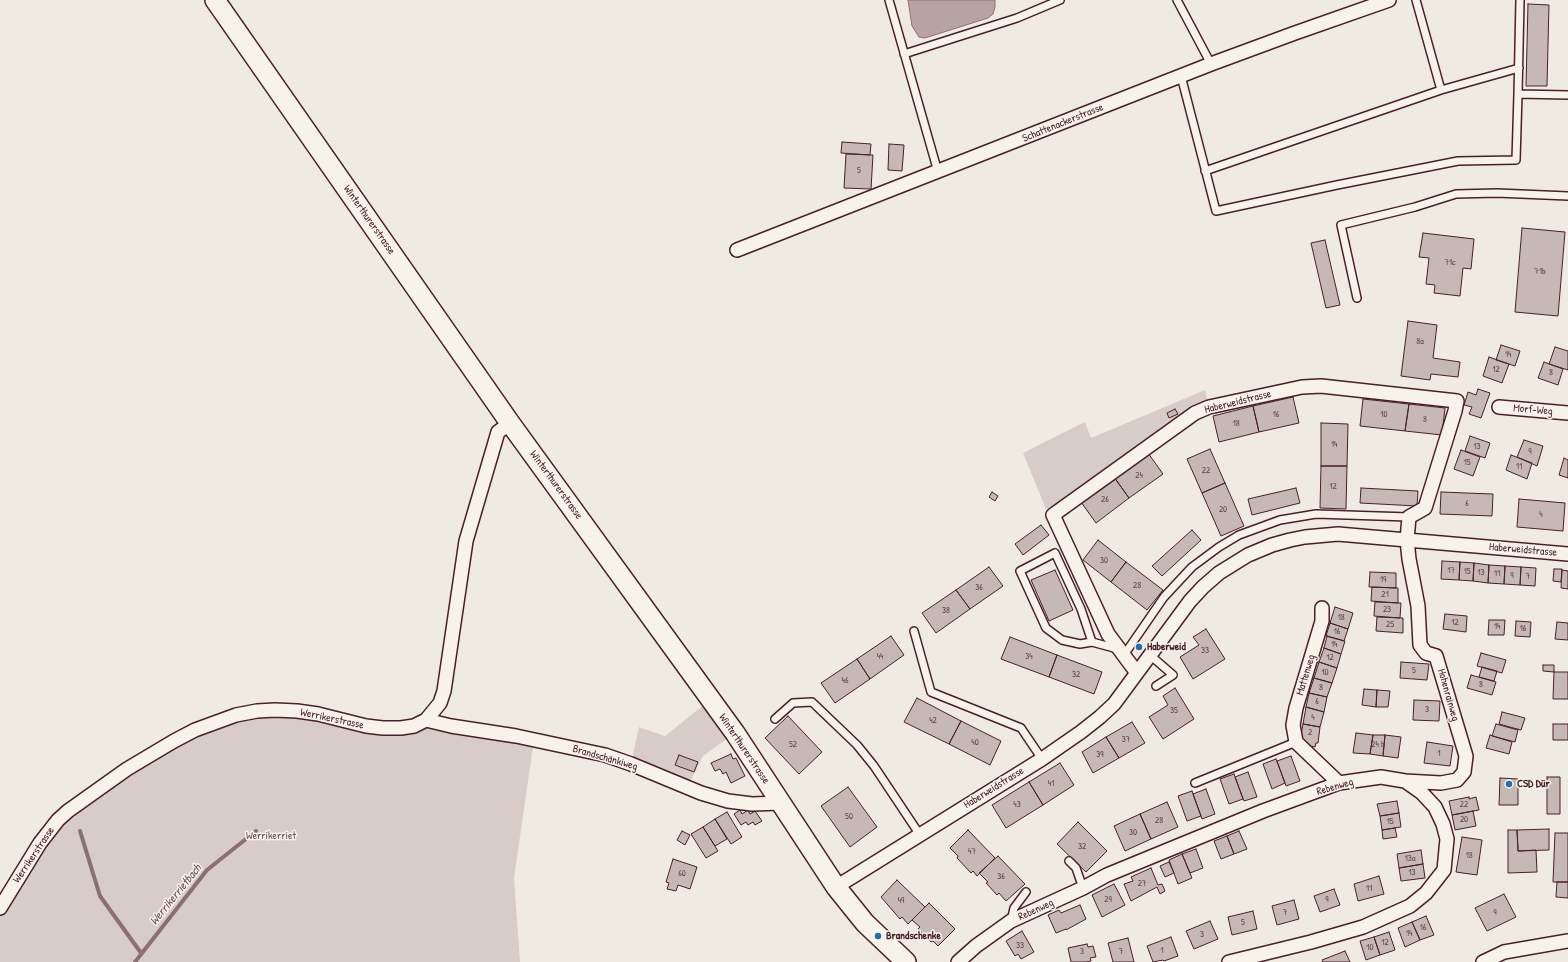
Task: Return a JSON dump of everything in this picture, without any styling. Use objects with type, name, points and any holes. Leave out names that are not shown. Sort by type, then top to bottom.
[{"type":"main road","name":"Winterthurerstrasse","points":[[215,0],[510,423],[735,733],[836,887],[865,922],[905,962]]},
{"type":"street","name":"Schattenackerstrasse","points":[[737,250],[1211,64],[1294,33],[1390,0]]},
{"type":"street","name":"Haberweidstrasse","points":[[1137,673],[1108,634],[1053,515],[1195,413],[1209,407],[1302,387],[1321,386],[1457,401],[1425,508],[1409,517]]},
{"type":"street","name":"Morf-Weg","points":[[1499,407],[1568,413]]},
{"type":"street","name":"Werrikerstrasse","points":[[0,908],[40,843],[58,820],[105,784],[143,759],[195,730],[236,715],[257,711],[275,710],[318,714],[366,726],[383,728],[414,726],[426,720],[440,703],[444,692],[466,541],[498,432],[510,423]]},
{"type":"street","points":[[1407,540],[1409,517]]},
{"type":"street","name":"Haberweidstrasse","points":[[836,887],[1042,758],[1081,732],[1100,717],[1114,704],[1190,602],[1203,587],[1219,573],[1248,555],[1272,545],[1290,540],[1338,534],[1568,554]]},
{"type":"street","name":"Hohenrainweg","points":[[1406,781],[1441,783],[1457,780],[1464,772],[1466,756],[1436,656],[1426,653],[1420,644],[1418,606],[1407,540]]},
{"type":"street","name":"Mattenweg","points":[[1296,742],[1293,725],[1294,719],[1322,621],[1322,608]]},
{"type":"street","name":"Brandschänkiweg","points":[[426,720],[451,726],[516,736],[592,752],[631,764],[701,793],[728,801],[752,804],[781,803]]},
{"type":"street","points":[[1296,742],[1339,783]]},
{"type":"street","name":"Rebenweg","points":[[958,962],[976,946],[1011,921],[1083,888],[1107,875],[1263,811],[1339,783],[1381,777],[1406,781],[1422,793],[1435,807],[1443,824],[1447,839],[1444,870],[1426,893],[1410,906],[1363,927],[1311,942],[1229,962]]},
{"type":"street","points":[[1482,962],[1504,952],[1568,941]]},
{"type":"lane","points":[[889,0],[938,172]]},
{"type":"lane","points":[[904,54],[1017,18],[1060,0]]},
{"type":"lane","points":[[1177,0],[1211,64]]},
{"type":"lane","points":[[1416,0],[1441,90]]},
{"type":"lane","points":[[1181,76],[1216,211],[1337,184],[1458,161],[1516,160],[1520,0]]},
{"type":"lane","points":[[1206,171],[1441,90],[1519,68]]},
{"type":"lane","points":[[1518,94],[1568,96]]},
{"type":"lane","points":[[1357,298],[1341,225],[1415,207],[1456,194],[1497,193],[1568,196]]},
{"type":"lane","points":[[1092,642],[1081,609],[1054,552],[1020,570],[1046,628],[1062,640],[1080,644],[1092,642],[1121,652],[1164,597],[1192,567],[1219,547],[1239,535],[1280,520],[1316,514],[1409,517]]},
{"type":"lane","points":[[914,631],[931,692],[1021,728],[1042,758]]},
{"type":"lane","points":[[1150,655],[1173,675],[1156,686]]},
{"type":"lane","points":[[775,719],[793,703],[812,702],[857,745],[870,761],[920,835]]},
{"type":"lane","points":[[1194,783],[1296,742]]},
{"type":"lane","points":[[1069,861],[1076,868],[1083,888]]},
{"type":"lane","points":[[1011,921],[1014,908],[1026,892]]},
{"type":"green space","points":[[1205,390],[1209,407],[1108,474],[1046,509],[1023,453],[1085,422],[1091,438]]},
{"type":"green space","points":[[710,700],[735,733],[703,756],[687,788],[631,764],[639,727],[665,736]]},
{"type":"green space","name":"Werrikerriet","points":[[257,711],[366,726],[426,720],[534,740],[514,878],[520,962],[0,962],[0,908],[50,830],[149,755]]},
{"type":"shaded area","points":[[908,0],[995,0],[995,7],[993,14],[988,18],[925,38],[919,37],[912,26]]},
{"type":"building","points":[[1528,4],[1549,5],[1547,86],[1526,86]]},
{"type":"building","points":[[842,142],[871,144],[870,155],[841,153]]},
{"type":"building","points":[[889,144],[904,145],[902,171],[888,170]]},
{"type":"building","points":[[846,154],[873,155],[871,189],[844,188]]},
{"type":"building","points":[[1522,228],[1565,232],[1558,316],[1515,312]]},
{"type":"building","points":[[1423,233],[1474,239],[1471,269],[1463,268],[1460,296],[1434,293],[1435,285],[1426,284],[1429,258],[1419,257]]},
{"type":"building","points":[[1325,240],[1340,305],[1326,308],[1311,243]]},
{"type":"building","points":[[1408,321],[1437,325],[1433,358],[1460,362],[1458,377],[1431,374],[1430,380],[1401,376]]},
{"type":"building","points":[[1501,345],[1520,351],[1515,366],[1496,360]]},
{"type":"building","points":[[1555,347],[1568,351],[1568,370],[1549,364]]},
{"type":"building","points":[[1489,357],[1509,364],[1502,383],[1483,376]]},
{"type":"building","points":[[1544,362],[1563,369],[1558,385],[1538,378]]},
{"type":"building","points":[[1478,389],[1490,393],[1481,418],[1469,414],[1472,407],[1464,405],[1468,392],[1476,395]]},
{"type":"building","points":[[1293,397],[1299,423],[1259,432],[1253,406]]},
{"type":"building","points":[[1363,399],[1409,404],[1405,431],[1360,426]]},
{"type":"building","points":[[1409,404],[1445,408],[1442,435],[1405,431]]},
{"type":"building","points":[[1253,406],[1259,432],[1219,442],[1213,416]]},
{"type":"building","points":[[1175,409],[1178,414],[1169,418],[1167,413]]},
{"type":"building","points":[[1321,423],[1348,424],[1347,466],[1321,466]]},
{"type":"building","points":[[1470,436],[1490,443],[1485,458],[1465,451]]},
{"type":"building","points":[[1524,440],[1543,446],[1537,466],[1517,457]]},
{"type":"building","points":[[1210,449],[1225,483],[1202,493],[1187,459]]},
{"type":"building","points":[[1461,450],[1480,457],[1473,476],[1454,469]]},
{"type":"building","points":[[1148,453],[1163,474],[1129,498],[1114,477]]},
{"type":"building","points":[[1511,455],[1532,463],[1527,479],[1506,470]]},
{"type":"building","points":[[1564,458],[1568,460],[1568,478],[1559,475]]},
{"type":"building","points":[[1321,466],[1347,466],[1346,509],[1320,508]]},
{"type":"building","points":[[1114,477],[1129,498],[1096,523],[1081,502]]},
{"type":"building","points":[[1225,483],[1244,526],[1221,536],[1202,493]]},
{"type":"building","points":[[1296,488],[1300,503],[1252,515],[1248,499]]},
{"type":"building","points":[[1361,488],[1418,491],[1417,506],[1360,503]]},
{"type":"building","points":[[992,492],[998,496],[995,501],[989,497]]},
{"type":"building","points":[[1441,492],[1493,494],[1492,516],[1440,514]]},
{"type":"building","points":[[1519,499],[1565,503],[1563,531],[1517,527]]},
{"type":"building","points":[[1041,525],[1049,535],[1023,555],[1015,544]]},
{"type":"building","points":[[1192,530],[1201,540],[1162,576],[1152,566]]},
{"type":"building","points":[[1098,540],[1126,562],[1111,582],[1083,560]]},
{"type":"building","points":[[1442,561],[1460,562],[1459,580],[1441,579]]},
{"type":"building","points":[[1126,562],[1163,590],[1147,610],[1111,582]]},
{"type":"building","points":[[1460,562],[1474,563],[1473,581],[1459,580]]},
{"type":"building","points":[[1474,563],[1489,565],[1488,583],[1473,581]]},
{"type":"building","points":[[1489,565],[1505,566],[1504,584],[1488,583]]},
{"type":"building","points":[[1505,566],[1521,567],[1520,585],[1504,584]]},
{"type":"building","points":[[989,567],[1003,586],[970,609],[956,590]]},
{"type":"building","points":[[1521,567],[1536,568],[1535,586],[1520,585]]},
{"type":"building","points":[[1554,569],[1562,569],[1561,582],[1553,581]]},
{"type":"building","points":[[1055,570],[1073,610],[1049,621],[1031,580]]},
{"type":"building","points":[[1562,570],[1568,571],[1568,589],[1561,588]]},
{"type":"building","points":[[1370,572],[1396,573],[1396,588],[1369,587]]},
{"type":"building","points":[[1372,587],[1398,588],[1398,603],[1371,601]]},
{"type":"building","points":[[956,590],[970,609],[936,633],[922,613]]},
{"type":"building","points":[[1375,602],[1401,603],[1400,618],[1374,616]]},
{"type":"building","points":[[1335,607],[1353,613],[1348,629],[1330,623]]},
{"type":"building","points":[[1445,614],[1467,616],[1466,632],[1443,629]]},
{"type":"building","points":[[1377,617],[1403,618],[1403,633],[1376,631]]},
{"type":"building","points":[[1489,620],[1505,620],[1504,635],[1488,635]]},
{"type":"building","points":[[1516,621],[1531,622],[1530,637],[1515,636]]},
{"type":"building","points":[[1557,622],[1568,623],[1568,640],[1555,639]]},
{"type":"building","points":[[1330,623],[1348,629],[1344,641],[1326,636]]},
{"type":"building","points":[[1206,629],[1225,659],[1193,679],[1180,657],[1199,645],[1193,637]]},
{"type":"building","points":[[891,636],[904,655],[870,679],[857,659]]},
{"type":"building","points":[[1327,636],[1345,641],[1341,654],[1324,648]]},
{"type":"building","points":[[1010,637],[1057,655],[1049,677],[1001,659]]},
{"type":"building","points":[[1324,648],[1341,654],[1337,668],[1319,662]]},
{"type":"building","points":[[1481,653],[1506,660],[1502,673],[1477,666]]},
{"type":"building","points":[[1057,655],[1102,672],[1094,694],[1049,677]]},
{"type":"building","points":[[857,659],[870,679],[835,703],[821,683]]},
{"type":"building","points":[[1319,662],[1337,668],[1332,683],[1314,678]]},
{"type":"building","points":[[1401,662],[1429,664],[1427,680],[1400,678]]},
{"type":"building","points":[[1543,665],[1554,665],[1554,672],[1543,671]]},
{"type":"building","points":[[1482,667],[1497,671],[1494,681],[1479,677]]},
{"type":"building","points":[[1554,672],[1568,672],[1568,699],[1553,699]]},
{"type":"building","points":[[1471,675],[1496,682],[1492,695],[1467,688]]},
{"type":"building","points":[[1314,678],[1332,683],[1327,697],[1309,693]]},
{"type":"building","points":[[1175,688],[1194,719],[1163,739],[1149,717],[1168,705],[1163,696]]},
{"type":"building","points":[[1364,689],[1377,690],[1376,707],[1362,705]]},
{"type":"building","points":[[1377,690],[1390,691],[1388,707],[1376,707]]},
{"type":"building","points":[[1309,693],[1327,697],[1324,712],[1306,707]]},
{"type":"building","points":[[917,698],[961,721],[949,744],[904,722]]},
{"type":"building","points":[[1414,700],[1440,701],[1439,721],[1413,720]]},
{"type":"building","points":[[1306,707],[1324,712],[1320,727],[1303,724]]},
{"type":"building","points":[[1502,712],[1525,718],[1521,730],[1499,724]]},
{"type":"building","points":[[788,716],[822,752],[799,774],[765,738]]},
{"type":"building","points":[[961,721],[1001,741],[990,765],[949,744]]},
{"type":"building","points":[[1132,722],[1145,743],[1119,758],[1106,737]]},
{"type":"building","points":[[1303,724],[1320,727],[1318,743],[1316,743],[1315,747],[1305,745],[1305,741],[1300,740]]},
{"type":"building","points":[[1496,724],[1518,730],[1515,742],[1492,736]]},
{"type":"building","points":[[1553,724],[1568,724],[1568,740],[1553,740]]},
{"type":"building","points":[[1356,733],[1373,735],[1370,754],[1353,753]]},
{"type":"building","points":[[1373,735],[1385,735],[1383,756],[1370,754]]},
{"type":"building","points":[[1385,735],[1401,737],[1398,758],[1383,756]]},
{"type":"building","points":[[1490,735],[1512,742],[1509,754],[1486,748]]},
{"type":"building","points":[[1106,737],[1119,758],[1093,773],[1082,752]]},
{"type":"building","points":[[1427,742],[1453,746],[1450,766],[1424,763]]},
{"type":"building","points":[[731,754],[733,759],[736,758],[745,776],[731,783],[726,772],[723,774],[720,769],[715,771],[711,763]]},
{"type":"building","points":[[679,755],[698,762],[694,772],[675,765]]},
{"type":"building","points":[[1291,756],[1300,781],[1286,786],[1277,761]]},
{"type":"building","points":[[1276,759],[1285,783],[1272,789],[1263,764]]},
{"type":"building","points":[[1060,763],[1074,785],[1043,805],[1029,782]]},
{"type":"building","points":[[1248,772],[1257,797],[1244,801],[1235,777]]},
{"type":"building","points":[[1234,774],[1243,799],[1229,804],[1220,779]]},
{"type":"building","points":[[1547,777],[1560,777],[1560,814],[1547,814]]},
{"type":"building","points":[[1500,778],[1518,779],[1518,805],[1499,805]]},
{"type":"building","points":[[1029,782],[1043,805],[1006,828],[992,805]]},
{"type":"building","points":[[848,787],[877,827],[850,847],[821,806]]},
{"type":"building","points":[[1206,789],[1215,814],[1202,819],[1193,794]]},
{"type":"building","points":[[1192,791],[1201,816],[1187,821],[1178,796]]},
{"type":"building","points":[[1469,797],[1469,799],[1476,797],[1479,810],[1452,815],[1449,801]]},
{"type":"building","points":[[1397,801],[1399,813],[1380,816],[1377,804]]},
{"type":"building","points":[[1167,802],[1178,827],[1151,839],[1140,814]]},
{"type":"building","points":[[740,810],[742,814],[748,810],[750,814],[755,811],[762,821],[755,825],[753,822],[748,825],[746,822],[741,825],[734,814]]},
{"type":"building","points":[[1473,811],[1476,826],[1455,830],[1452,815]]},
{"type":"building","points":[[727,812],[742,837],[731,844],[715,819]]},
{"type":"building","points":[[1399,813],[1401,827],[1382,830],[1380,816]]},
{"type":"building","points":[[1140,814],[1151,839],[1125,851],[1114,826]]},
{"type":"building","points":[[715,819],[727,839],[715,846],[703,827]]},
{"type":"building","points":[[1078,822],[1107,851],[1086,872],[1057,844]]},
{"type":"building","points":[[703,827],[718,851],[706,858],[691,834]]},
{"type":"building","points":[[1395,828],[1397,837],[1383,839],[1382,830]]},
{"type":"building","points":[[1549,829],[1549,850],[1518,851],[1517,830]]},
{"type":"building","points":[[968,830],[995,858],[977,876],[973,871],[971,873],[950,848]]},
{"type":"building","points":[[1508,830],[1517,830],[1518,851],[1536,850],[1537,872],[1508,873]]},
{"type":"building","points":[[682,831],[690,835],[685,845],[677,840]]},
{"type":"building","points":[[1239,831],[1247,849],[1234,854],[1227,836]]},
{"type":"building","points":[[1555,833],[1568,833],[1568,882],[1553,882]]},
{"type":"building","points":[[1227,836],[1234,854],[1221,859],[1214,841]]},
{"type":"building","points":[[1462,837],[1482,840],[1477,875],[1456,872]]},
{"type":"building","points":[[1196,849],[1203,868],[1190,873],[1182,854]]},
{"type":"building","points":[[1421,850],[1423,864],[1399,868],[1397,854]]},
{"type":"building","points":[[1182,854],[1192,878],[1178,884],[1169,860]]},
{"type":"building","points":[[998,856],[1025,884],[1006,901],[999,893],[997,895],[986,883],[988,882],[979,873]]},
{"type":"building","points":[[673,859],[697,867],[690,889],[678,885],[676,891],[667,889],[669,883],[666,882]]},
{"type":"building","points":[[1169,862],[1174,873],[1165,877],[1160,866]]},
{"type":"building","points":[[1423,864],[1425,878],[1401,881],[1399,868]]},
{"type":"building","points":[[1151,868],[1158,885],[1162,884],[1165,891],[1160,894],[1157,887],[1131,901],[1124,884],[1133,881],[1131,877]]},
{"type":"building","points":[[1379,876],[1384,894],[1358,901],[1354,884]]},
{"type":"building","points":[[897,880],[925,907],[908,924],[902,917],[900,919],[881,897]]},
{"type":"building","points":[[1557,882],[1568,882],[1568,898],[1556,897]]},
{"type":"building","points":[[1114,884],[1125,905],[1102,917],[1092,895]]},
{"type":"building","points":[[1334,889],[1340,905],[1320,912],[1314,896]]},
{"type":"building","points":[[1504,894],[1516,917],[1487,931],[1475,908]]},
{"type":"building","points":[[1294,900],[1299,919],[1277,925],[1272,906]]},
{"type":"building","points":[[929,903],[955,929],[938,946],[933,941],[931,942],[918,929],[920,927],[912,920]]},
{"type":"building","points":[[1080,905],[1086,919],[1066,930],[1056,933],[1048,915],[1059,910],[1061,913]]},
{"type":"building","points":[[1253,911],[1257,929],[1232,935],[1228,917]]},
{"type":"building","points":[[1426,916],[1434,935],[1420,940],[1412,922]]},
{"type":"building","points":[[1210,921],[1218,939],[1194,949],[1186,931]]},
{"type":"building","points":[[1412,922],[1420,940],[1405,947],[1398,928]]},
{"type":"building","points":[[1022,931],[1034,952],[1021,959],[1018,954],[1015,956],[1006,941]]},
{"type":"building","points":[[1389,932],[1395,950],[1380,955],[1374,937]]},
{"type":"building","points":[[1171,937],[1178,956],[1164,961],[1153,962],[1147,946]]},
{"type":"building","points":[[1374,937],[1380,955],[1366,960],[1360,941]]},
{"type":"building","points":[[1128,938],[1134,962],[1113,962],[1108,943]]},
{"type":"building","points":[[1087,944],[1088,947],[1093,946],[1096,957],[1090,958],[1091,961],[1086,962],[1071,962],[1068,948]]},
{"type":"building","points":[[1345,951],[1350,962],[1323,962],[1322,960]]},
{"type":"waterway","points":[[80,831],[100,896],[141,953]]},
{"type":"waterway","name":"Werrikerrietbach","points":[[135,962],[207,870],[256,831]]},
{"type":"place","name":"Haberweid","points":[[1139,647]]},
{"type":"place","name":"CSD Dür","points":[[1509,784]]},
{"type":"place","name":"Brandschenke","points":[[878,936]]}]
